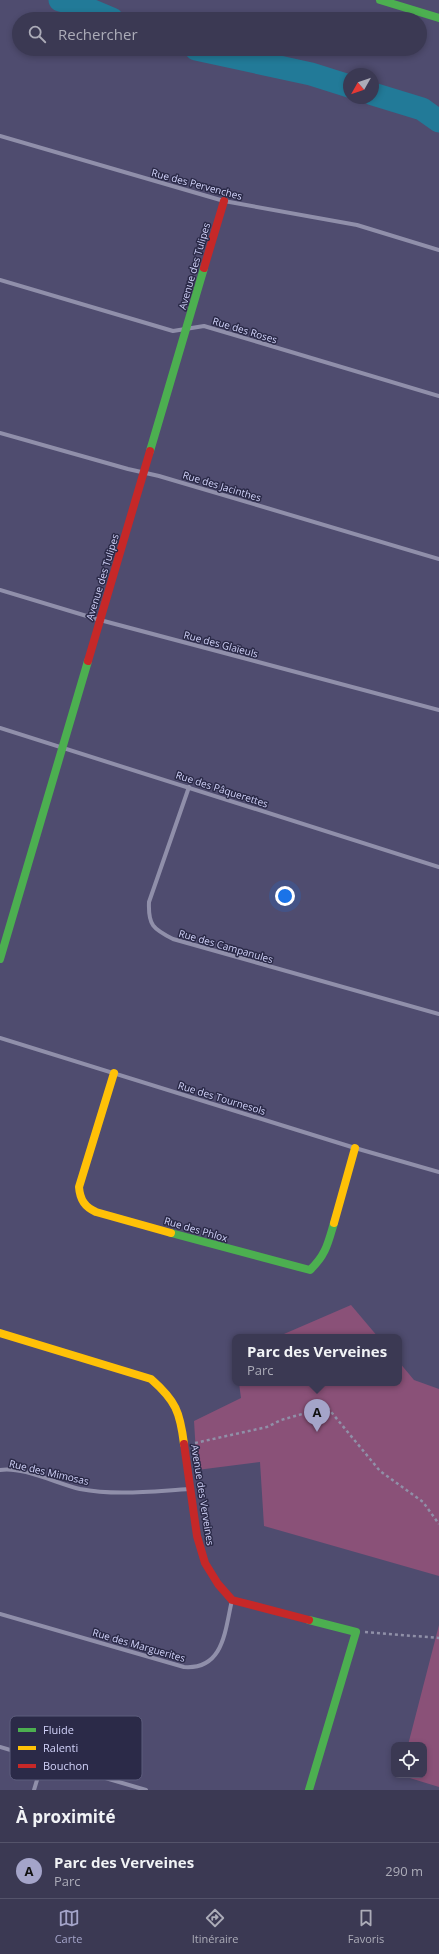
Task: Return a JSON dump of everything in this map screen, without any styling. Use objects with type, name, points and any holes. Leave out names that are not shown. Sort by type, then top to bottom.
[{"type":"street","points":[[380,0],[419,12]]},
{"type":"street","points":[[427,14],[439,18]]},
{"type":"street","name":"Rue des Pervenches","points":[[0,136],[224,201],[357,226],[439,250]]},
{"type":"street","name":"Avenue des Tulipes","points":[[0,958],[224,201]]},
{"type":"street","name":"Rue des Roses","points":[[0,280],[173,331],[204,326],[439,396]]},
{"type":"street","name":"Rue des Jacinthes","points":[[0,433],[145,472],[439,559]]},
{"type":"street","name":"Rue des Glaïeuls","points":[[0,590],[100,620],[439,710]]},
{"type":"street","name":"Rue des Pâquerettes","points":[[0,728],[439,866]]},
{"type":"street","name":"Rue des Campanules","points":[[189,787],[149,902],[148,915],[152,926],[160,933],[173,939],[439,1014]]},
{"type":"street","name":"Rue des Tournesols","points":[[0,1038],[354,1148],[439,1172]]},
{"type":"street","name":"Rue des Phlox","points":[[114,1073],[79,1187],[79,1196],[83,1204],[96,1212],[301,1269],[310,1270],[321,1260],[326,1251],[354,1148]]},
{"type":"street","name":"Avenue des Verveines","points":[[0,1333],[151,1379],[174,1402],[181,1419],[197,1536],[205,1563],[218,1584],[232,1600]]},
{"type":"street","name":"Rue des Mimosas","points":[[0,1470],[14,1470],[80,1489],[114,1493],[190,1489]]},
{"type":"street","points":[[232,1600],[356,1632],[309,1790]]},
{"type":"street","name":"Rue des Marguerites","points":[[0,1614],[184,1667],[194,1668],[204,1665],[214,1658],[222,1644],[232,1600]]},
{"type":"street","points":[[0,1747],[10,1750]]},
{"type":"street","points":[[34,1790],[37,1780]]},
{"type":"street","points":[[112,1780],[146,1790]]},
{"type":"path","points":[[195,1443],[267,1427],[281,1420],[327,1407],[380,1471],[422,1502],[439,1524]]},
{"type":"path","points":[[356,1632],[439,1638]]},
{"type":"shaded area","points":[[351,1305],[375,1334],[284,1334]]},
{"type":"shaded area","points":[[402,1366],[414,1380],[439,1389],[439,1576],[264,1526],[260,1462],[197,1470],[194,1421],[241,1398],[239,1386],[402,1386]]},
{"type":"shaded area","points":[[439,1625],[439,1787],[410,1778],[427,1778],[427,1742],[409,1742]]},
{"type":"waterway","points":[[60,0],[95,12]]},
{"type":"waterway","points":[[228,56],[311,74],[343,84]]},
{"type":"waterway","points":[[379,96],[422,109],[439,121]]},
{"type":"traffic: fast","points":[[380,0],[419,12]]},
{"type":"traffic: fast","points":[[427,14],[439,18]]},
{"type":"traffic: fast","points":[[150,451],[204,268]]},
{"type":"traffic: fast","points":[[0,959],[88,661]]},
{"type":"traffic: fast","points":[[171,1233],[310,1270],[323,1254],[334,1223]]},
{"type":"traffic: fast","points":[[309,1620],[356,1632],[309,1790]]},
{"type":"traffic: slow","points":[[114,1073],[79,1187],[82,1199],[89,1208],[96,1212],[171,1233]]},
{"type":"traffic: slow","points":[[334,1223],[355,1148]]},
{"type":"traffic: slow","points":[[0,1333],[151,1379],[166,1394],[175,1408],[181,1423],[184,1444]]},
{"type":"traffic: jam","points":[[204,268],[224,201]]},
{"type":"traffic: jam","points":[[88,661],[150,451]]},
{"type":"traffic: jam","points":[[184,1444],[197,1536],[205,1563],[218,1584],[232,1600],[309,1620]]},
{"type":"place","name":"Parc des Verveines","points":[[317,1432]]}]
